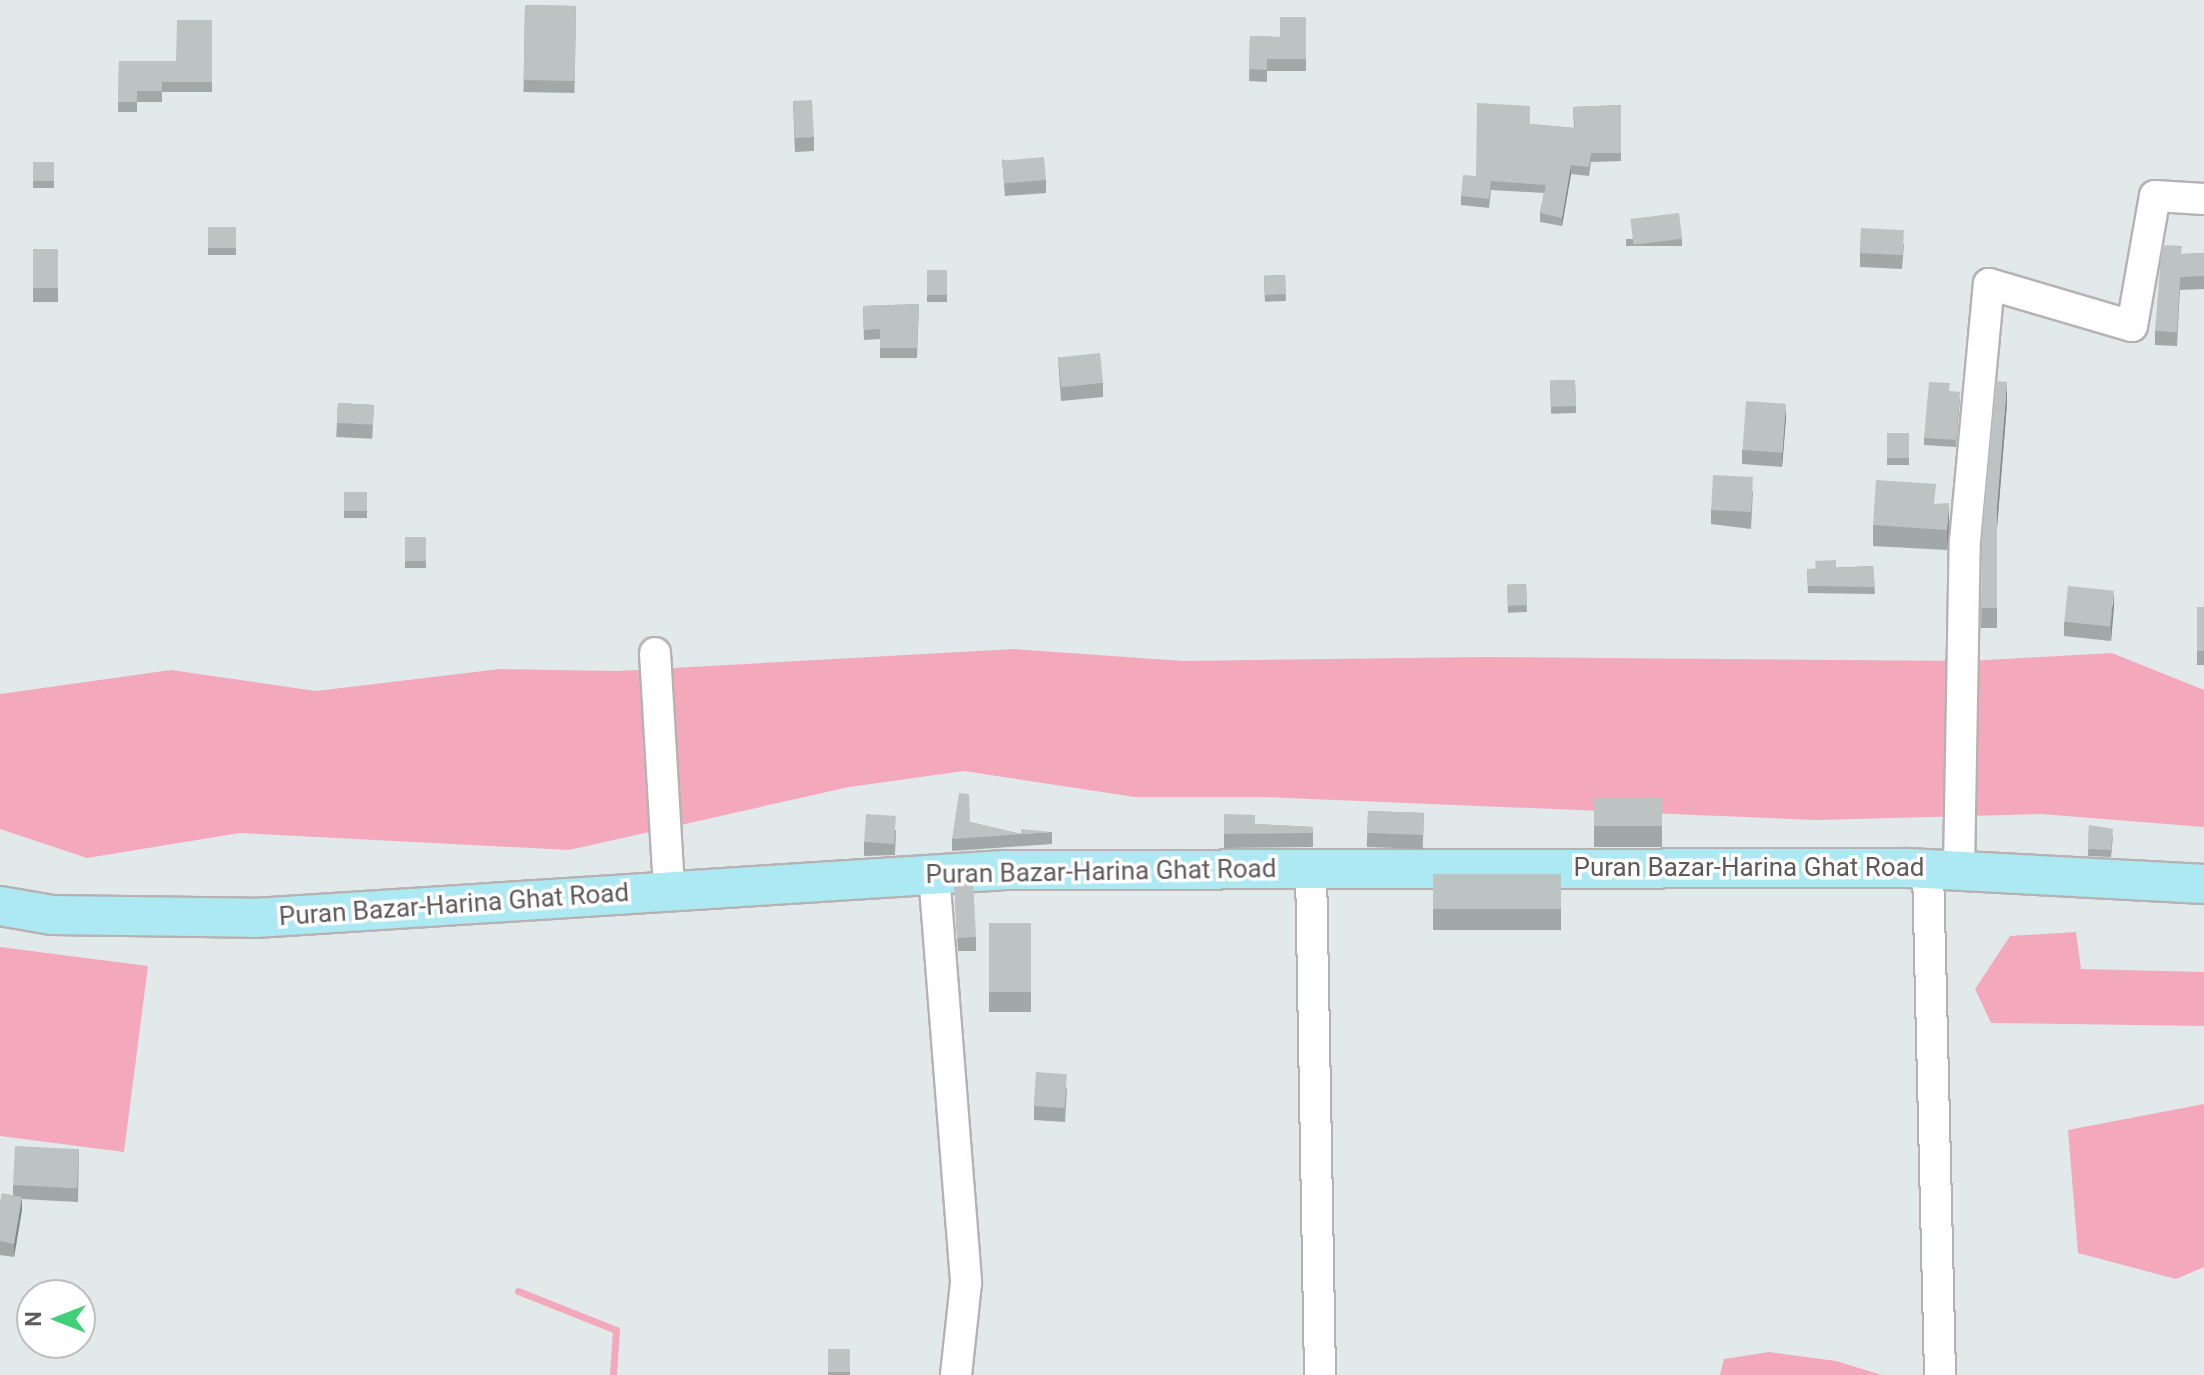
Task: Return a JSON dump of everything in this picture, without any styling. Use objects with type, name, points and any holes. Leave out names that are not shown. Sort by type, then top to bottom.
[{"type":"main road","name":"Puran Bazar-Harina Ghat Road","points":[[0,906],[52,915],[255,918],[934,874],[1311,869],[1944,870],[2204,884]]},
{"type":"street","points":[[1940,1375],[1944,870],[1965,541],[1989,284],[2132,326],[2155,196],[2204,199]]},
{"type":"street","points":[[655,653],[669,891]]},
{"type":"street","points":[[1311,869],[1320,1375]]},
{"type":"street","points":[[934,874],[966,1283],[956,1375]]},
{"type":"shaded area","points":[[1014,649],[1183,661],[1483,657],[1969,661],[2112,653],[2204,690],[2204,827],[2041,814],[1817,820],[1262,797],[1135,797],[964,771],[849,787],[569,850],[240,833],[87,858],[0,829],[0,694],[171,670],[316,691],[500,669],[618,671]]},
{"type":"shaded area","points":[[2076,932],[2081,969],[2204,972],[2204,1026],[1991,1023],[1975,989],[2010,936]]},
{"type":"shaded area","points":[[0,947],[148,966],[124,1152],[0,1136]]},
{"type":"shaded area","points":[[2204,1104],[2204,1267],[2176,1279],[2078,1253],[2068,1130]]},
{"type":"shaded area","points":[[1769,1352],[1836,1361],[1882,1375],[1720,1375],[1724,1359]]},
{"type":"building","points":[[525,5],[576,6],[575,81],[524,80]]},
{"type":"building","points":[[1280,17],[1306,17],[1306,59],[1267,59],[1267,70],[1249,69],[1250,36],[1280,37]]},
{"type":"building","points":[[177,20],[212,20],[212,82],[162,82],[162,91],[137,91],[137,102],[118,102],[119,61],[176,61]]},
{"type":"building","points":[[812,100],[814,137],[795,138],[793,101]]},
{"type":"building","points":[[1477,103],[1530,106],[1530,124],[1575,128],[1573,107],[1621,105],[1621,153],[1591,153],[1589,167],[1571,165],[1562,218],[1540,213],[1546,185],[1491,181],[1489,199],[1461,196],[1463,175],[1476,176]]},
{"type":"building","points":[[1044,157],[1046,180],[1004,184],[1002,161]]},
{"type":"building","points":[[33,162],[54,162],[54,181],[33,181]]},
{"type":"building","points":[[1679,213],[1682,239],[1634,245],[1630,219]]},
{"type":"building","points":[[208,227],[236,227],[236,248],[208,248]]},
{"type":"building","points":[[1861,228],[1904,230],[1903,255],[1860,253]]},
{"type":"building","points":[[2162,245],[2182,246],[2181,254],[2204,253],[2204,276],[2180,277],[2177,332],[2155,331]]},
{"type":"building","points":[[33,249],[58,249],[58,288],[33,288]]},
{"type":"building","points":[[927,270],[947,270],[947,295],[927,295]]},
{"type":"building","points":[[1285,275],[1286,294],[1265,295],[1264,276]]},
{"type":"building","points":[[919,304],[917,348],[880,348],[880,329],[864,330],[863,306]]},
{"type":"building","points":[[1100,353],[1103,383],[1061,387],[1058,357]]},
{"type":"building","points":[[1575,380],[1576,406],[1551,407],[1550,381]]},
{"type":"building","points":[[1996,381],[2007,382],[1997,508],[1997,608],[1981,608],[1983,521]]},
{"type":"building","points":[[1929,382],[1950,383],[1949,391],[1960,392],[1956,440],[1924,438]]},
{"type":"building","points":[[1746,401],[1786,404],[1782,453],[1743,450]]},
{"type":"building","points":[[338,403],[374,405],[373,425],[337,423]]},
{"type":"building","points":[[1887,433],[1909,433],[1909,458],[1887,458]]},
{"type":"building","points":[[1713,475],[1753,477],[1751,512],[1711,510]]},
{"type":"building","points":[[1876,480],[1936,484],[1934,504],[1949,503],[1947,530],[1873,525]]},
{"type":"building","points":[[344,492],[367,492],[367,511],[344,511]]},
{"type":"building","points":[[405,537],[426,537],[426,561],[405,561]]},
{"type":"building","points":[[1836,560],[1836,568],[1873,566],[1875,587],[1808,586],[1807,569],[1816,569],[1815,561]]},
{"type":"building","points":[[1526,584],[1527,605],[1508,606],[1507,585]]},
{"type":"building","points":[[2068,586],[2114,591],[2110,627],[2064,622]]},
{"type":"building","points":[[2197,607],[2204,607],[2204,651],[2197,651]]},
{"type":"building","points":[[959,793],[969,794],[970,822],[1021,834],[1021,829],[1052,832],[952,839]]},
{"type":"building","points":[[1594,798],[1662,798],[1662,826],[1594,826]]},
{"type":"building","points":[[1368,811],[1424,813],[1423,835],[1367,833]]},
{"type":"building","points":[[866,814],[896,816],[894,844],[864,842]]},
{"type":"building","points":[[1224,814],[1255,815],[1255,824],[1313,827],[1313,833],[1224,834]]},
{"type":"building","points":[[2089,825],[2113,829],[2111,850],[2088,849]]},
{"type":"building","points":[[1433,874],[1561,874],[1561,909],[1433,909]]},
{"type":"building","points":[[973,880],[976,937],[957,938],[954,881]]},
{"type":"building","points":[[989,923],[1031,923],[1031,992],[989,992]]},
{"type":"building","points":[[1036,1072],[1067,1074],[1065,1108],[1034,1106]]},
{"type":"building","points":[[15,1146],[79,1149],[77,1188],[13,1185]]},
{"type":"building","points":[[2,1193],[22,1197],[14,1244],[0,1241]]},
{"type":"building","points":[[828,1349],[850,1349],[850,1372],[828,1372]]},
{"type":"waterway","points":[[518,1291],[616,1330],[613,1375]]}]
